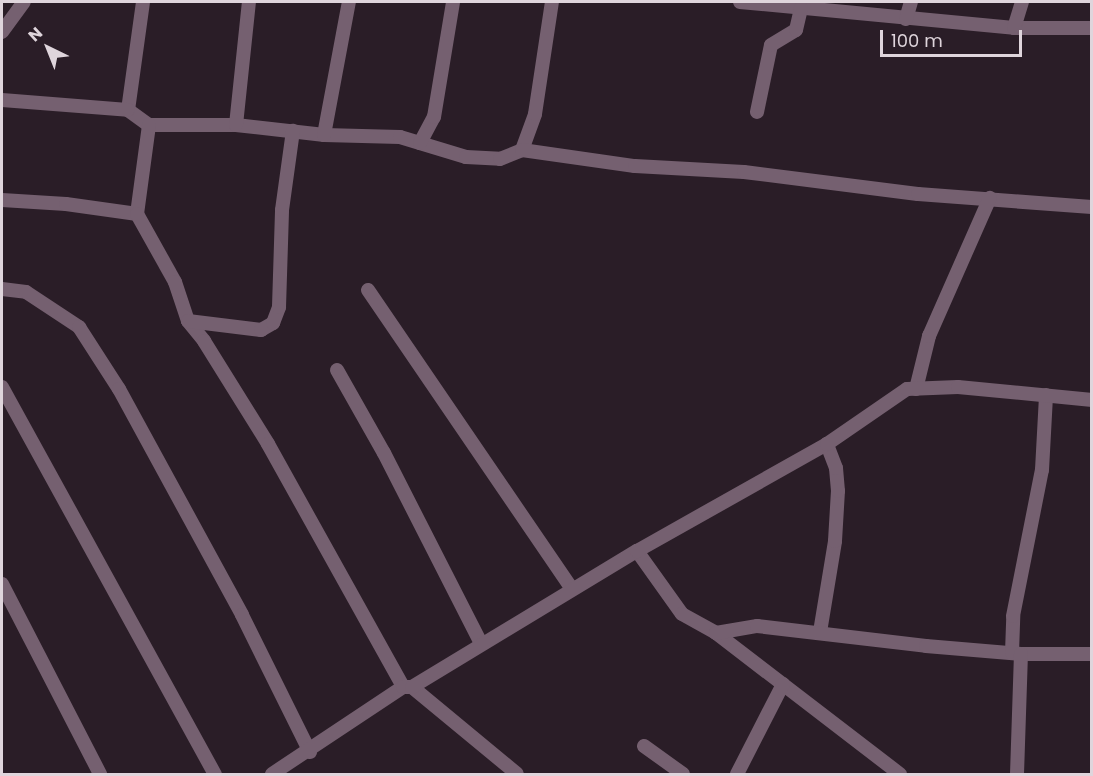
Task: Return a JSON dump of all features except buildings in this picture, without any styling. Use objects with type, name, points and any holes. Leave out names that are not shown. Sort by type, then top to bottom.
[{"type":"street","points":[[2,32],[24,2]]},
{"type":"street","points":[[128,110],[143,2]]},
{"type":"street","points":[[236,125],[249,2]]},
{"type":"street","points":[[324,135],[349,2]]},
{"type":"street","points":[[420,143],[434,117],[453,2]]},
{"type":"street","points":[[522,150],[535,114],[552,2]]},
{"type":"street","points":[[740,2],[806,6],[906,19],[1014,28],[1092,28]]},
{"type":"street","points":[[906,19],[910,2]]},
{"type":"street","points":[[1014,28],[1022,2]]},
{"type":"street","points":[[757,112],[771,45],[796,30],[806,6]]},
{"type":"street","points":[[2,100],[128,110],[149,125],[236,125],[324,135],[400,138],[466,157],[500,159],[522,150],[635,166],[744,172],[918,194],[1092,207]]},
{"type":"street","points":[[149,125],[137,214],[175,282],[188,321],[204,341],[268,444],[407,687],[517,774]]},
{"type":"street","points":[[188,321],[261,330],[273,322],[279,307],[282,210],[293,131]]},
{"type":"street","points":[[916,389],[929,336],[990,198]]},
{"type":"street","points":[[2,200],[66,204],[137,214]]},
{"type":"street","points":[[2,289],[26,292],[79,327],[125,399],[242,615],[310,752]]},
{"type":"street","points":[[368,290],[572,589]]},
{"type":"street","points":[[337,370],[384,453],[481,643]]},
{"type":"street","points":[[2,387],[215,774]]},
{"type":"street","points":[[272,774],[310,752],[407,687],[637,551],[827,444],[908,389],[958,387],[1092,400]]},
{"type":"street","points":[[1017,774],[1016,653],[1013,616],[1042,470],[1046,394]]},
{"type":"street","points":[[820,632],[836,541],[838,491],[836,468],[827,444]]},
{"type":"street","points":[[637,551],[682,614],[716,633],[900,774]]},
{"type":"street","points":[[2,584],[100,774]]},
{"type":"street","points":[[716,633],[757,626],[1016,653],[1092,654]]},
{"type":"street","points":[[736,774],[783,684]]},
{"type":"street","points":[[644,746],[683,774]]}]
